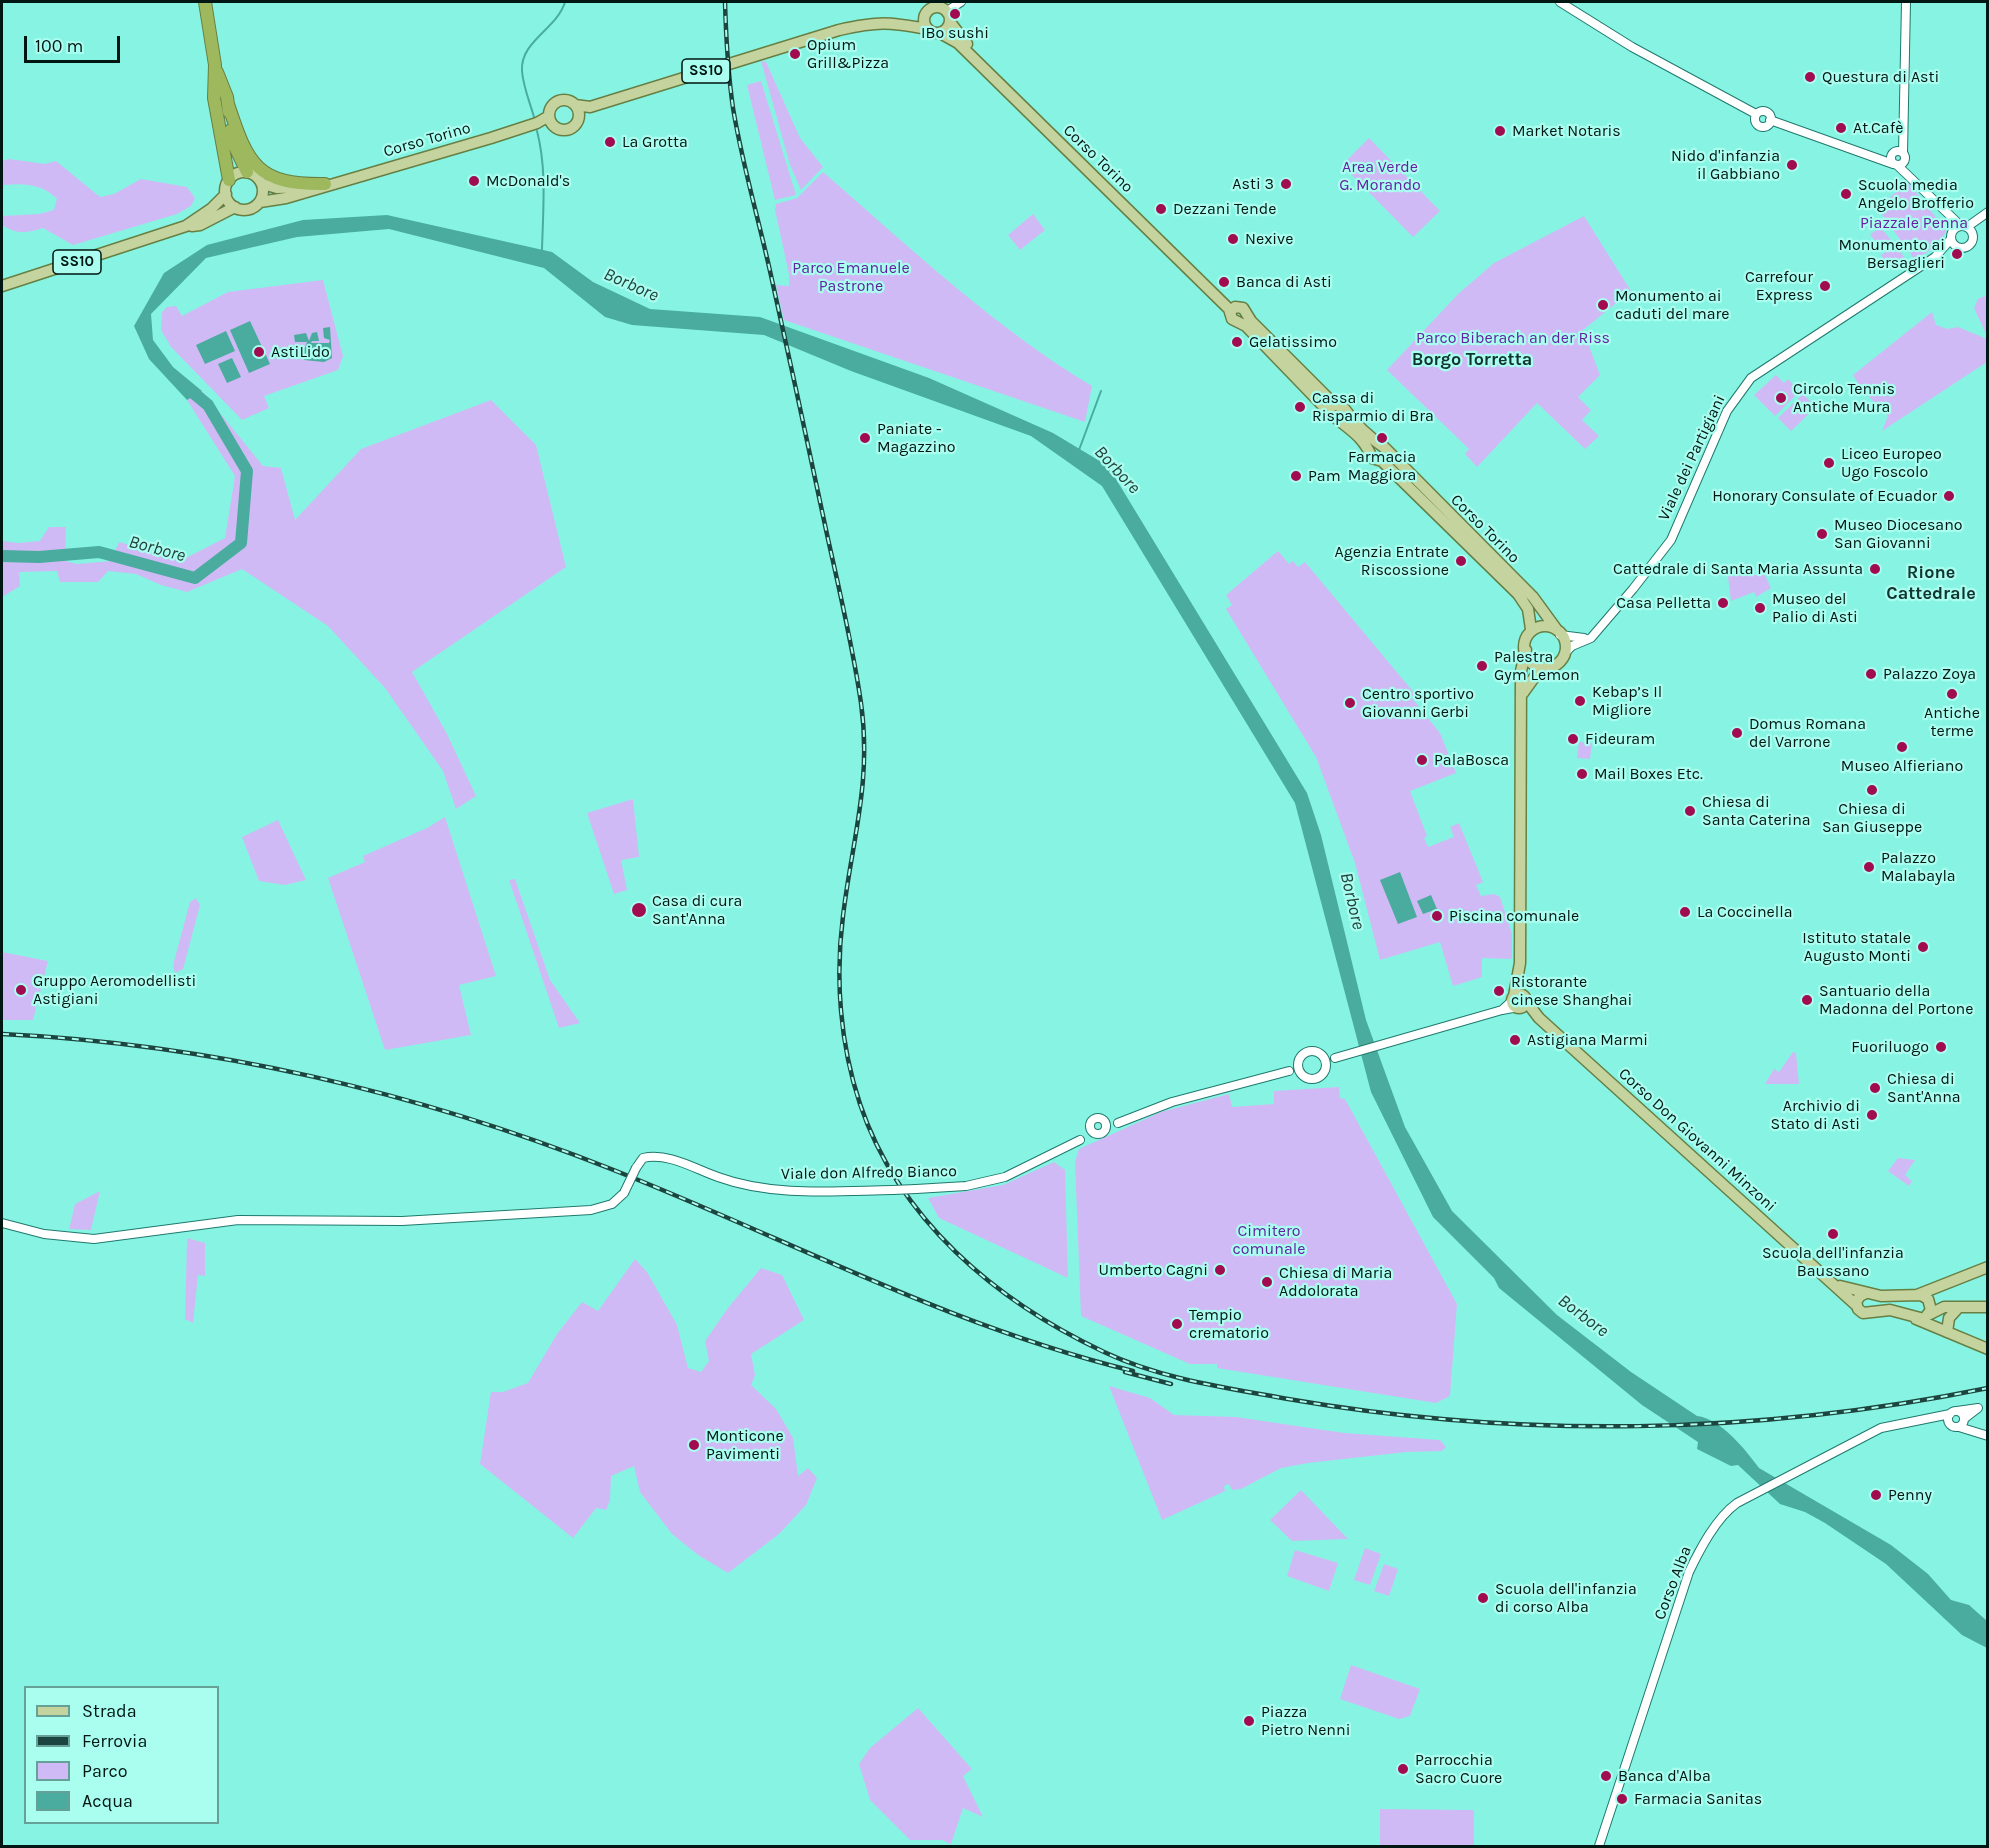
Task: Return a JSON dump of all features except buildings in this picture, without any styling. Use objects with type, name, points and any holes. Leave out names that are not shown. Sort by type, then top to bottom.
[{"type":"highway","points":[[206,2],[215,65],[214,98],[229,180]]},
{"type":"highway","points":[[215,65],[245,148],[254,164],[266,174],[295,185],[325,184]]},
{"type":"highway","points":[[228,104],[235,147],[248,172]]},
{"type":"main road","name":"Corso Torino","points":[[903,22],[935,10],[1233,309]]},
{"type":"main road","points":[[928,29],[935,10]]},
{"type":"main road","points":[[935,10],[947,29],[940,33]]},
{"type":"main road","name":"Corso Torino","points":[[590,107],[560,100],[551,108],[551,120],[561,129],[570,128],[590,107],[839,30],[870,23],[903,22],[928,29],[955,40],[1233,309]]},
{"type":"main road","points":[[575,105],[578,117]]},
{"type":"main road","name":"Corso Torino","points":[[2,286],[186,226],[200,225],[235,207],[251,209],[260,202],[286,198],[325,184],[551,120]]},
{"type":"main road","points":[[235,207],[226,194],[229,180],[237,173],[248,172],[257,176],[262,184],[263,197],[260,202]]},
{"type":"main road","name":"Corso Torino","points":[[262,184],[295,188],[325,184]]},
{"type":"main road","name":"Corso Torino","points":[[186,226],[212,209],[226,194]]},
{"type":"main road","name":"Corso Torino","points":[[1233,309],[1232,319],[1246,326],[1333,409],[1343,406],[1348,417],[1375,443],[1385,448],[1385,457],[1518,594],[1528,609],[1531,629]]},
{"type":"main road","name":"Corso Torino","points":[[1385,457],[1533,597],[1558,633]]},
{"type":"main road","points":[[1522,696],[1541,668],[1556,665],[1564,654],[1563,641],[1558,633],[1544,625],[1531,629],[1526,650],[1532,662],[1541,668]]},
{"type":"main road","name":"Corso Don Giovanni Minzoni","points":[[1526,650],[1521,671],[1519,1002],[1837,1285],[1856,1305]]},
{"type":"main road","points":[[1917,1295],[1988,1267]]},
{"type":"main road","name":"Corso Don Giovanni Minzoni","points":[[1837,1285],[1889,1297],[1917,1295]]},
{"type":"main road","points":[[1866,1293],[1857,1298],[1856,1305],[1863,1313],[1890,1311],[1916,1319],[1988,1349]]},
{"type":"main road","points":[[1917,1295],[1944,1307],[1988,1306]]},
{"type":"main road","points":[[1929,1300],[1930,1314]]},
{"type":"main road","points":[[1916,1319],[1924,1319],[1944,1307]]},
{"type":"main road","points":[[1947,1332],[1949,1317],[1960,1307]]},
{"type":"street","points":[[935,10],[961,2]]},
{"type":"street","points":[[1560,2],[1632,47],[1756,114],[1766,112],[1770,120],[1872,157],[1897,158],[1946,212],[1973,235]]},
{"type":"street","points":[[1897,158],[1902,135],[1906,2]]},
{"type":"street","points":[[1946,212],[1952,236],[1959,248],[1970,245],[1985,215]]},
{"type":"street","points":[[1964,226],[1985,215]]},
{"type":"street","name":"Viale dei Partigiani","points":[[1935,256],[1964,226]]},
{"type":"street","name":"Viale dei Partigiani","points":[[1564,654],[1572,646],[1591,638],[1671,540],[1728,411],[1751,378],[1935,256],[1959,248]]},
{"type":"street","points":[[1558,633],[1572,639],[1591,638]]},
{"type":"street","points":[[1325,1061],[1502,1010],[1519,1002]]},
{"type":"street","points":[[1308,1051],[1317,1051],[1325,1061],[1324,1073],[1316,1079],[1307,1079],[1298,1069],[1300,1056],[1308,1051]]},
{"type":"street","name":"Viale don Alfredo Bianco","points":[[2,1223],[44,1234],[94,1239],[238,1220],[402,1221],[591,1210],[608,1206],[624,1193],[643,1158],[662,1156],[720,1178],[766,1189],[812,1192],[966,1186],[1005,1177],[1080,1140],[1172,1102],[1298,1069]]},
{"type":"street","name":"Viale don Alfredo Bianco","points":[[1080,1140],[1094,1119],[1103,1120]]},
{"type":"street","points":[[1090,1128],[1102,1132],[1103,1120],[1118,1123]]},
{"type":"street","name":"Corso Alba","points":[[1599,1846],[1689,1572],[1706,1541],[1731,1508],[1881,1428],[1926,1418],[1957,1419],[1978,1408],[1988,1406]]},
{"type":"street","points":[[1957,1419],[1986,1436]]},
{"type":"green space","points":[[761,61],[766,62],[800,138],[823,167],[801,190],[790,165]]},
{"type":"green space","points":[[761,81],[796,195],[775,200],[747,85]]},
{"type":"green space","name":"Area Verde G. Morando","points":[[1369,138],[1440,211],[1413,237],[1342,165]]},
{"type":"green space","points":[[9,159],[45,164],[56,161],[100,197],[114,194],[141,179],[187,187],[195,198],[191,206],[177,214],[73,245],[43,228],[22,232],[2,225],[2,216],[39,214],[54,210],[57,199],[39,187],[19,184],[4,185],[2,195],[2,161]]},
{"type":"green space","name":"Parco Emanuele Pastrone","points":[[823,172],[953,285],[1021,339],[1092,386],[1085,422],[784,320],[776,285],[789,286],[789,274],[775,210],[776,204],[797,198]]},
{"type":"green space","name":"Piazzale Penna","points":[[1908,182],[1946,230],[1941,243],[1915,260],[1877,208]]},
{"type":"green space","points":[[1033,214],[1045,230],[1020,250],[1008,235]]},
{"type":"green space","name":"Parco Biberach an der Riss","points":[[1584,216],[1631,291],[1583,330],[1600,375],[1578,397],[1591,410],[1582,420],[1599,436],[1585,449],[1537,403],[1477,467],[1465,454],[1469,449],[1387,370],[1458,294],[1494,263]]},
{"type":"green space","points":[[1880,227],[1892,241],[1878,252],[1874,247],[1878,244],[1870,235]]},
{"type":"green space","points":[[1896,245],[1908,263],[1897,270],[1890,260],[1886,263],[1881,255]]},
{"type":"green space","name":"AstiLido","points":[[323,280],[343,356],[338,370],[264,396],[269,408],[242,420],[171,347],[161,330],[162,312],[167,307],[176,306],[182,316],[228,292]]},
{"type":"green space","points":[[1985,296],[1987,336],[1974,308],[1978,299]]},
{"type":"green space","points":[[1932,312],[1936,325],[1947,329],[1958,327],[1987,339],[1987,362],[1882,431],[1888,416],[1862,390],[1853,375]]},
{"type":"green space","name":"Circolo Tennis Antiche Mura","points":[[1776,375],[1784,383],[1788,379],[1800,391],[1775,416],[1754,395]]},
{"type":"green space","points":[[202,391],[263,466],[281,468],[295,520],[361,449],[491,400],[536,445],[566,567],[412,672],[447,734],[476,796],[456,809],[443,771],[385,688],[328,626],[242,569],[187,592],[161,585],[136,574],[108,571],[98,582],[60,582],[57,571],[19,572],[20,586],[2,597],[2,541],[18,543],[40,541],[49,527],[66,527],[65,561],[77,564],[111,561],[119,542],[182,560],[225,538],[235,476],[187,400]]},
{"type":"green space","points":[[1803,394],[1816,407],[1791,431],[1778,418]]},
{"type":"green space","name":"Centro sportivo Giovanni Gerbi","points":[[1278,551],[1289,564],[1293,561],[1298,567],[1305,562],[1415,694],[1411,697],[1440,733],[1456,773],[1410,791],[1427,836],[1424,838],[1428,847],[1454,837],[1450,827],[1459,823],[1483,882],[1476,885],[1481,896],[1494,894],[1500,897],[1512,934],[1512,959],[1482,958],[1482,977],[1453,986],[1440,942],[1380,960],[1355,863],[1316,757],[1226,609],[1232,605],[1226,595]]},
{"type":"green space","points":[[1748,563],[1751,575],[1765,575],[1771,588],[1756,597],[1754,592],[1731,601],[1728,577],[1735,567]]},
{"type":"green space","points":[[1579,742],[1592,743],[1590,759],[1577,758]]},
{"type":"green space","points":[[633,799],[639,857],[621,860],[627,890],[614,894],[587,813]]},
{"type":"green space","points":[[445,817],[496,976],[459,985],[471,1035],[385,1050],[328,878],[365,862],[363,856],[427,828]]},
{"type":"green space","points":[[278,820],[306,880],[285,885],[259,881],[242,837]]},
{"type":"green space","points":[[515,879],[550,980],[580,1023],[559,1028],[509,880]]},
{"type":"green space","points":[[196,898],[200,905],[183,969],[175,973],[173,965],[190,902]]},
{"type":"green space","name":"Gruppo Aeromodellisti Astigiani","points":[[2,952],[48,961],[33,1020],[2,1020]]},
{"type":"green space","points":[[1793,1052],[1796,1053],[1799,1084],[1765,1084],[1774,1069],[1779,1072]]},
{"type":"green space","name":"Cimitero comunale","points":[[1339,1087],[1340,1098],[1345,1099],[1457,1304],[1450,1396],[1436,1403],[1217,1368],[1217,1364],[1190,1364],[1081,1316],[1075,1162],[1079,1149],[1161,1112],[1229,1094],[1232,1107],[1274,1104],[1274,1091]]},
{"type":"green space","points":[[1898,1158],[1915,1160],[1905,1175],[1912,1181],[1909,1186],[1888,1171]]},
{"type":"green space","points":[[1054,1162],[1065,1170],[1068,1278],[939,1218],[928,1198],[1003,1185]]},
{"type":"green space","points":[[100,1191],[91,1230],[69,1229],[75,1204]]},
{"type":"green space","points":[[187,1238],[205,1243],[205,1276],[198,1275],[193,1323],[185,1319]]},
{"type":"green space","points":[[635,1259],[647,1272],[677,1325],[688,1368],[701,1372],[709,1361],[705,1341],[728,1308],[761,1268],[782,1275],[804,1320],[751,1354],[755,1375],[751,1385],[776,1409],[793,1438],[798,1476],[808,1468],[817,1478],[806,1505],[779,1534],[728,1573],[698,1555],[672,1534],[640,1492],[634,1466],[611,1476],[610,1500],[606,1510],[596,1508],[573,1538],[480,1464],[491,1392],[503,1392],[528,1383],[557,1334],[582,1302],[598,1311]]},
{"type":"green space","points":[[1109,1386],[1150,1398],[1174,1415],[1236,1417],[1344,1433],[1440,1440],[1446,1447],[1442,1451],[1406,1452],[1281,1468],[1241,1489],[1232,1490],[1229,1484],[1224,1486],[1225,1491],[1162,1520]]},
{"type":"green space","points":[[1301,1490],[1348,1539],[1292,1541],[1270,1520]]},
{"type":"green space","points":[[1365,1548],[1381,1554],[1370,1585],[1354,1580]]},
{"type":"green space","points":[[1295,1550],[1338,1563],[1329,1591],[1287,1576]]},
{"type":"green space","points":[[1384,1564],[1398,1569],[1389,1596],[1374,1591]]},
{"type":"green space","points":[[1351,1665],[1420,1689],[1410,1716],[1399,1719],[1340,1699]]},
{"type":"green space","points":[[918,1708],[972,1769],[963,1776],[983,1817],[963,1808],[951,1844],[942,1840],[910,1840],[870,1800],[859,1764],[870,1748]]},
{"type":"green space","points":[[1380,1809],[1474,1810],[1474,1846],[1380,1846]]},
{"type":"water","points":[[387,215],[552,252],[593,282],[650,309],[760,317],[929,378],[1053,433],[1108,466],[1307,793],[1321,835],[1366,1020],[1405,1127],[1452,1211],[1557,1315],[1631,1372],[1697,1416],[1706,1418],[1723,1429],[1740,1444],[1759,1468],[1891,1545],[1928,1574],[1951,1600],[1969,1605],[1987,1621],[1987,1648],[1962,1635],[1886,1564],[1825,1523],[1805,1512],[1780,1504],[1738,1465],[1731,1466],[1697,1449],[1698,1442],[1642,1405],[1499,1288],[1494,1278],[1433,1217],[1371,1092],[1295,803],[1102,486],[1031,436],[851,371],[764,335],[632,325],[605,317],[544,268],[389,229],[297,237],[206,258],[151,314],[153,340],[173,367],[202,391],[187,400],[149,359],[134,326],[164,273],[207,245],[303,220]]},
{"type":"water","points":[[250,321],[270,364],[249,373],[230,330]]},
{"type":"water","points":[[330,327],[332,358],[324,362],[304,360],[303,352],[298,349],[301,345],[305,348],[307,342],[295,342],[294,335],[306,333],[309,341],[312,333],[317,332],[319,341],[311,343],[329,343],[330,340],[324,338],[323,328]]},
{"type":"water","points":[[226,331],[235,351],[205,364],[196,345]]},
{"type":"water","points":[[232,358],[241,377],[227,383],[218,364]]},
{"type":"water","points":[[1400,872],[1417,917],[1398,924],[1380,880]]},
{"type":"water","points":[[1431,895],[1437,909],[1423,914],[1417,901]]},
{"type":"waterway","points":[[534,117],[524,83],[523,61],[527,51],[555,20],[565,2]]},
{"type":"waterway","points":[[537,131],[543,175],[542,250]]},
{"type":"waterway","name":"Borbore","points":[[2,556],[39,557],[99,552],[195,578],[241,543],[247,471],[208,405],[185,386]]},
{"type":"waterway","points":[[1079,450],[1101,391]]},
{"type":"railway","points":[[725,2],[729,68],[737,129],[792,371],[846,621],[861,703],[864,732],[863,785],[847,888],[839,963],[844,1034],[853,1081],[877,1146],[899,1185],[926,1220],[956,1252],[990,1282],[1026,1308],[1104,1352],[1171,1376],[1288,1399],[1375,1412],[1463,1421],[1638,1426],[1726,1423],[1814,1415],[1901,1404],[1988,1388]]},
{"type":"railway","points":[[2,1034],[158,1048],[235,1061],[312,1076],[463,1117],[611,1169],[933,1306],[1065,1352],[1133,1371]]},
{"type":"railway","points":[[1125,1372],[1171,1384]]},
{"type":"place","name":"IBo sushi","points":[[955,14]]},
{"type":"place","name":"Opium Grill&Pizza","points":[[795,54]]},
{"type":"place","name":"Questura di Asti","points":[[1810,77]]},
{"type":"place","name":"At.Cafè","points":[[1841,128]]},
{"type":"place","name":"Market Notaris","points":[[1500,131]]},
{"type":"place","name":"La Grotta","points":[[610,142]]},
{"type":"place","name":"Nido d'infanzia il Gabbiano","points":[[1792,165]]},
{"type":"place","name":"McDonald's","points":[[474,181]]},
{"type":"place","name":"Asti 3","points":[[1286,184]]},
{"type":"place","name":"Scuola media Angelo Brofferio","points":[[1846,194]]},
{"type":"place","name":"Dezzani Tende","points":[[1161,209]]},
{"type":"place","name":"Nexive","points":[[1233,239]]},
{"type":"place","name":"Monumento ai Bersaglieri","points":[[1957,254]]},
{"type":"place","name":"Banca di Asti","points":[[1224,282]]},
{"type":"place","name":"Carrefour Express","points":[[1825,286]]},
{"type":"place","name":"Monumento ai caduti del mare","points":[[1603,305]]},
{"type":"place","name":"Gelatissimo","points":[[1237,342]]},
{"type":"place","name":"AstiLido","points":[[259,352]]},
{"type":"place","name":"Circolo Tennis Antiche Mura","points":[[1781,398]]},
{"type":"place","name":"Cassa di Risparmio di Bra","points":[[1300,407]]},
{"type":"place","name":"Paniate - Magazzino","points":[[865,438]]},
{"type":"place","name":"Farmacia Maggiora","points":[[1382,438]]},
{"type":"place","name":"Liceo Europeo Ugo Foscolo","points":[[1829,463]]},
{"type":"place","name":"Pam","points":[[1296,476]]},
{"type":"place","name":"Honorary Consulate of Ecuador","points":[[1949,496]]},
{"type":"place","name":"Museo Diocesano San Giovanni","points":[[1822,534]]},
{"type":"place","name":"Agenzia Entrate Riscossione","points":[[1461,561]]},
{"type":"place","name":"Cattedrale di Santa Maria Assunta","points":[[1875,569]]},
{"type":"place","name":"Casa Pelletta","points":[[1723,603]]},
{"type":"place","name":"Museo del Palio di Asti","points":[[1760,608]]},
{"type":"place","name":"Palestra Gym Lemon","points":[[1482,666]]},
{"type":"place","name":"Palazzo Zoya","points":[[1871,674]]},
{"type":"place","name":"Antiche terme","points":[[1952,694]]},
{"type":"place","name":"Kebap’s Il Migliore","points":[[1580,701]]},
{"type":"place","name":"Centro sportivo Giovanni Gerbi","points":[[1350,703]]},
{"type":"place","name":"Domus Romana del Varrone","points":[[1737,733]]},
{"type":"place","name":"Fideuram","points":[[1573,739]]},
{"type":"place","name":"Museo Alfieriano","points":[[1902,747]]},
{"type":"place","name":"PalaBosca","points":[[1422,760]]},
{"type":"place","name":"Mail Boxes Etc.","points":[[1582,774]]},
{"type":"place","name":"Chiesa di San Giuseppe","points":[[1872,790]]},
{"type":"place","name":"Chiesa di Santa Caterina","points":[[1690,811]]},
{"type":"place","name":"Palazzo Malabayla","points":[[1869,867]]},
{"type":"place","name":"Casa di cura Sant'Anna","points":[[639,910]]},
{"type":"place","name":"La Coccinella","points":[[1685,912]]},
{"type":"place","name":"Piscina comunale","points":[[1437,916]]},
{"type":"place","name":"Istituto statale Augusto Monti","points":[[1923,947]]},
{"type":"place","name":"Gruppo Aeromodellisti Astigiani","points":[[21,990]]},
{"type":"place","name":"Ristorante cinese Shanghai","points":[[1499,991]]},
{"type":"place","name":"Santuario della Madonna del Portone","points":[[1807,1000]]},
{"type":"place","name":"Astigiana Marmi","points":[[1515,1040]]},
{"type":"place","name":"Fuoriluogo","points":[[1941,1047]]},
{"type":"place","name":"Chiesa di Sant'Anna","points":[[1875,1088]]},
{"type":"place","name":"Archivio di Stato di Asti","points":[[1872,1115]]},
{"type":"place","name":"Scuola dell'infanzia Baussano","points":[[1833,1234]]},
{"type":"place","name":"Umberto Cagni","points":[[1220,1270]]},
{"type":"place","name":"Chiesa di Maria Addolorata","points":[[1267,1282]]},
{"type":"place","name":"Tempio crematorio","points":[[1177,1324]]},
{"type":"place","name":"Monticone Pavimenti","points":[[694,1445]]},
{"type":"place","name":"Penny","points":[[1876,1495]]},
{"type":"place","name":"Scuola dell'infanzia di corso Alba","points":[[1483,1598]]},
{"type":"place","name":"Piazza Pietro Nenni","points":[[1249,1721]]},
{"type":"place","name":"Parrocchia Sacro Cuore","points":[[1403,1769]]},
{"type":"place","name":"Banca d'Alba","points":[[1606,1776]]},
{"type":"place","name":"Farmacia Sanitas","points":[[1622,1799]]},
{"type":"district","name":"Borgo Torretta","points":[[1472,360]]},
{"type":"district","name":"Rione Cattedrale","points":[[1931,583]]}]
